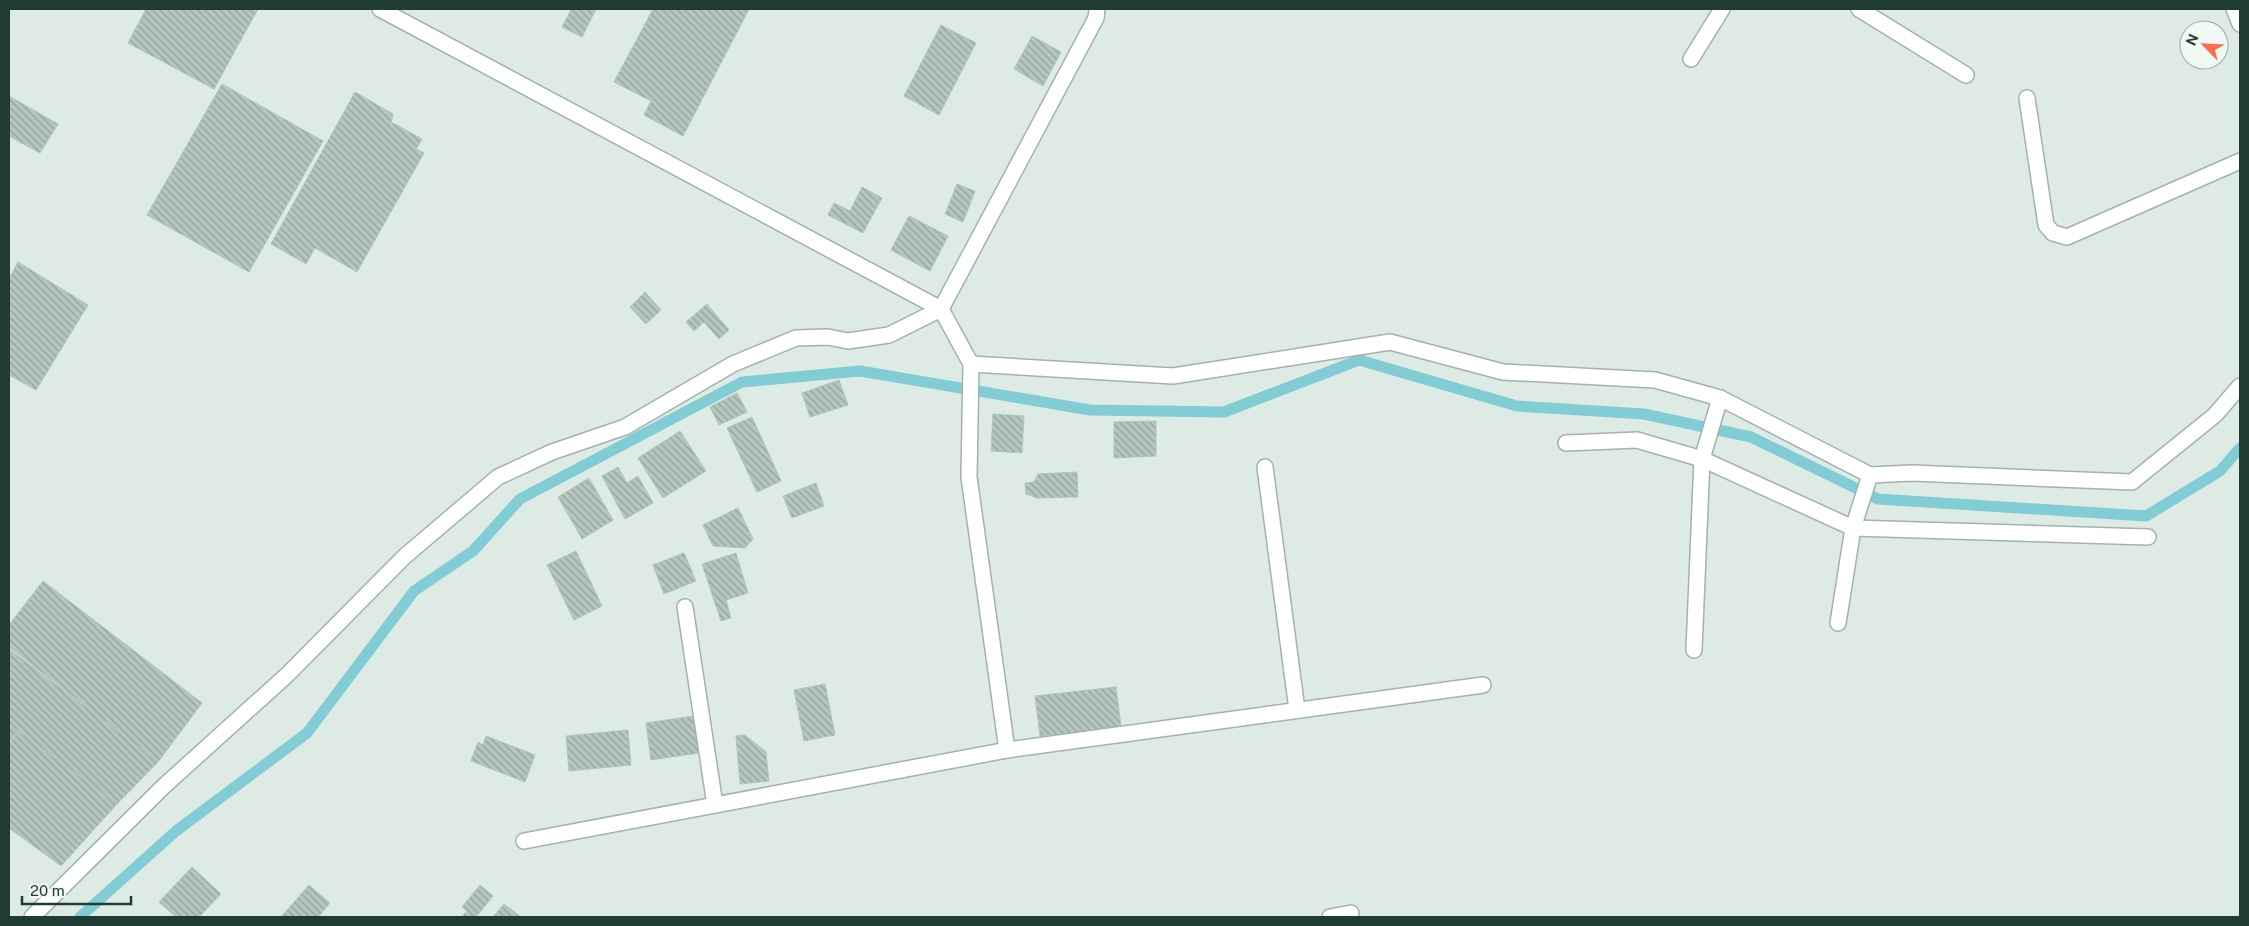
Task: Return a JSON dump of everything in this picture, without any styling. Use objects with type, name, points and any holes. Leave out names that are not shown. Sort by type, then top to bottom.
[{"type":"street","points":[[380,9],[941,309],[971,364],[969,477],[1006,750]]},
{"type":"street","points":[[32,917],[164,786],[287,676],[404,557],[498,477],[552,452],[625,427],[733,364],[796,338],[828,337],[848,341],[889,334],[941,309],[1096,18],[1097,9]]},
{"type":"street","points":[[1691,59],[1722,9]]},
{"type":"street","points":[[1859,9],[1966,76]]},
{"type":"street","points":[[2234,9],[2240,24]]},
{"type":"street","points":[[2027,98],[2046,225],[2053,233],[2067,237],[2240,161]]},
{"type":"street","points":[[971,364],[1172,376],[1390,342],[1503,372],[1655,380],[1720,398],[1870,475],[1912,473],[2132,482],[2215,415],[2240,386]]},
{"type":"street","points":[[1694,650],[1702,459],[1720,398]]},
{"type":"street","points":[[1566,443],[1637,440],[1702,459],[1853,528],[2148,537]]},
{"type":"street","points":[[1265,467],[1297,710]]},
{"type":"street","points":[[1838,623],[1853,528],[1870,475]]},
{"type":"street","points":[[685,606],[714,805]]},
{"type":"street","points":[[524,841],[1006,750],[1483,684]]},
{"type":"street","points":[[1330,917],[1351,913]]},
{"type":"building","points":[[146,9],[258,9],[214,89],[128,43]]},
{"type":"building","points":[[568,9],[596,9],[582,37],[562,27],[571,10]]},
{"type":"building","points":[[653,9],[749,9],[683,136],[644,115],[651,101],[614,82]]},
{"type":"building","points":[[941,25],[976,43],[939,115],[904,96]]},
{"type":"building","points":[[1032,36],[1061,52],[1043,86],[1014,69]]},
{"type":"building","points":[[222,84],[323,141],[249,272],[147,215]]},
{"type":"building","points":[[355,92],[393,114],[391,122],[422,139],[416,149],[424,153],[357,272],[315,248],[306,264],[271,244]]},
{"type":"building","points":[[9,96],[58,124],[40,153],[9,136]]},
{"type":"building","points":[[957,184],[975,191],[963,222],[945,214]]},
{"type":"building","points":[[862,187],[882,198],[863,233],[828,215],[834,203],[850,211]]},
{"type":"building","points":[[909,216],[948,236],[930,271],[891,250]]},
{"type":"building","points":[[18,262],[88,305],[36,390],[9,375],[9,279]]},
{"type":"building","points":[[645,292],[661,310],[646,324],[630,307]]},
{"type":"building","points":[[707,304],[729,330],[719,339],[704,322],[694,331],[686,322]]},
{"type":"building","points":[[839,380],[848,405],[810,417],[802,393]]},
{"type":"building","points":[[737,393],[747,412],[719,425],[710,407]]},
{"type":"building","points":[[993,414],[1024,416],[1022,453],[991,451]]},
{"type":"building","points":[[752,417],[781,481],[757,492],[727,428]]},
{"type":"building","points":[[1156,421],[1156,456],[1114,458],[1114,422]]},
{"type":"building","points":[[680,431],[706,471],[663,498],[638,458]]},
{"type":"building","points":[[618,467],[627,483],[638,476],[653,503],[625,519],[602,476]]},
{"type":"building","points":[[1077,472],[1078,497],[1037,498],[1026,494],[1025,483],[1034,482],[1038,474]]},
{"type":"building","points":[[589,478],[613,520],[582,539],[558,497]]},
{"type":"building","points":[[816,483],[824,506],[792,518],[783,496]]},
{"type":"building","points":[[738,508],[753,539],[745,548],[713,546],[703,525]]},
{"type":"building","points":[[576,551],[602,606],[574,620],[547,565]]},
{"type":"building","points":[[684,553],[696,581],[664,594],[653,565]]},
{"type":"building","points":[[736,553],[748,593],[726,600],[731,618],[721,621],[702,564]]},
{"type":"building","points":[[43,581],[202,703],[158,762],[9,647],[9,625]]},
{"type":"building","points":[[9,649],[158,762],[117,804],[9,724]]},
{"type":"building","points":[[825,684],[835,735],[804,741],[794,690]]},
{"type":"building","points":[[1116,687],[1121,727],[1040,736],[1035,696]]},
{"type":"building","points":[[694,716],[699,753],[651,760],[646,723]]},
{"type":"building","points":[[9,725],[18,731],[9,742]]},
{"type":"building","points":[[628,730],[631,765],[569,771],[566,736]]},
{"type":"building","points":[[18,731],[117,804],[61,866],[9,828],[9,745]]},
{"type":"building","points":[[745,735],[766,752],[769,781],[740,784],[736,736]]},
{"type":"building","points":[[486,736],[535,755],[525,782],[471,761],[478,742],[483,745]]},
{"type":"building","points":[[192,867],[221,894],[199,917],[176,917],[159,902]]},
{"type":"building","points":[[309,885],[330,903],[318,917],[281,917]]},
{"type":"building","points":[[480,885],[493,896],[476,917],[462,916],[467,911],[462,907]]},
{"type":"building","points":[[504,904],[521,917],[493,917]]},
{"type":"waterway","points":[[80,917],[176,831],[307,733],[414,591],[473,551],[520,499],[742,382],[860,371],[1090,410],[1224,412],[1359,360],[1517,406],[1644,414],[1751,437],[1878,499],[2146,516],[2220,471],[2240,448]]}]
